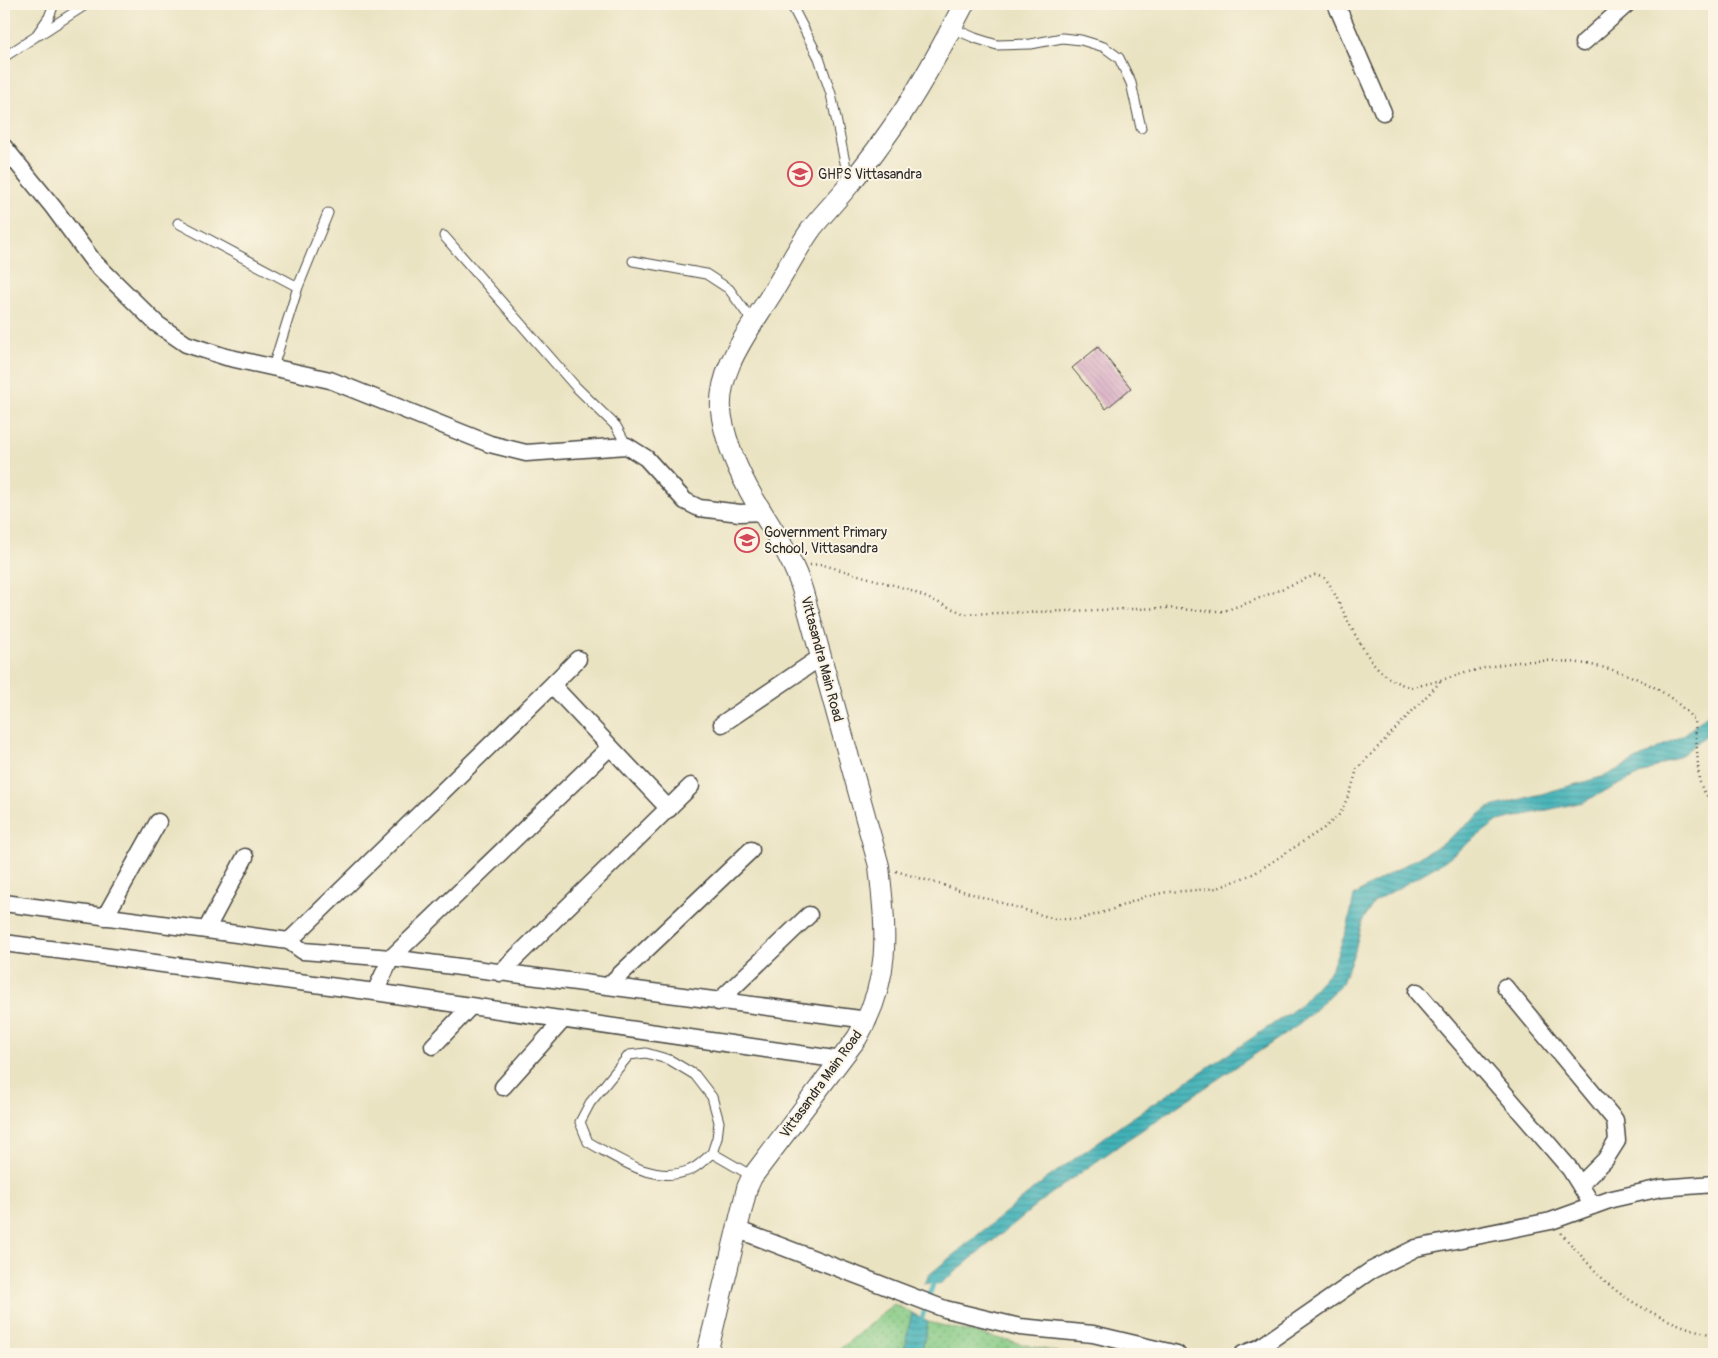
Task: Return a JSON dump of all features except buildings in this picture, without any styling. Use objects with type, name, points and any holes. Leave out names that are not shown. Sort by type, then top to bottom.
[{"type":"street","name":"Vittasandra Main Road","points":[[707,1354],[743,1198],[752,1176],[857,1038],[868,1020],[879,987],[885,950],[879,866],[803,592],[794,566],[753,497],[732,450],[726,433],[721,403],[724,383],[730,366],[753,323],[812,229],[883,140],[925,78],[964,4]]},
{"type":"street","points":[[1336,4],[1383,112]]},
{"type":"street","points":[[1583,43],[1627,4]]},
{"type":"street","points":[[4,147],[53,207],[93,261],[157,324],[186,344],[226,356],[330,380],[490,444],[526,452],[627,446],[646,458],[685,502],[699,508],[740,513],[762,512]]},
{"type":"street","points":[[722,724],[821,657]]},
{"type":"street","points":[[289,941],[578,659]]},
{"type":"street","points":[[552,685],[669,808]]},
{"type":"street","points":[[375,992],[391,958],[610,747]]},
{"type":"street","points":[[500,973],[691,786]]},
{"type":"street","points":[[105,917],[158,822]]},
{"type":"street","points":[[609,985],[751,850]]},
{"type":"street","points":[[206,930],[245,857]]},
{"type":"street","points":[[4,903],[289,941],[303,951],[391,958],[868,1020]]},
{"type":"street","points":[[718,1002],[809,915]]},
{"type":"street","points":[[4,943],[375,992],[840,1060]]},
{"type":"street","points":[[1505,987],[1615,1120],[1617,1141],[1606,1160],[1580,1185]]},
{"type":"street","points":[[1417,992],[1570,1169],[1593,1206]]},
{"type":"street","points":[[433,1046],[471,1006]]},
{"type":"street","points":[[503,1087],[563,1020]]},
{"type":"street","points":[[1243,1354],[1259,1348],[1370,1271],[1416,1248],[1551,1222],[1612,1199],[1661,1188],[1714,1184]]},
{"type":"street","points":[[736,1229],[946,1309],[1020,1327],[1093,1334],[1177,1354]]},
{"type":"lane","points":[[35,38],[54,4]]},
{"type":"lane","points":[[4,57],[87,4]]},
{"type":"lane","points":[[791,4],[819,58],[831,94],[849,185]]},
{"type":"lane","points":[[952,28],[997,45],[1032,44],[1062,38],[1081,40],[1104,47],[1119,58],[1131,83],[1141,128]]},
{"type":"lane","points":[[273,367],[298,287],[328,214]]},
{"type":"lane","points":[[178,223],[298,287]]},
{"type":"lane","points":[[444,236],[576,387],[616,426],[627,446]]},
{"type":"lane","points":[[633,261],[706,274],[729,289],[753,323]]},
{"type":"lane","points":[[646,1052],[670,1060],[695,1075],[712,1096],[719,1122],[718,1138],[712,1153],[692,1170],[669,1176],[640,1170],[588,1142],[580,1122],[590,1103],[629,1055],[646,1052]]},
{"type":"lane","points":[[712,1153],[752,1176]]},
{"type":"path","points":[[794,566],[820,564],[904,588],[965,614],[1150,608],[1204,612],[1224,611],[1315,575],[1325,578],[1330,585],[1371,662],[1393,681],[1411,687],[1488,667],[1523,660],[1547,659],[1603,667],[1630,676],[1670,697],[1694,721],[1699,780],[1703,790],[1714,806]]},
{"type":"path","points":[[879,866],[1055,919],[1080,919],[1108,911],[1147,896],[1167,892],[1218,888],[1255,873],[1324,828],[1340,814],[1352,790],[1357,769],[1442,680]]},
{"type":"path","points":[[1551,1222],[1606,1282],[1630,1300],[1688,1329],[1714,1336]]},
{"type":"green space","points":[[894,1304],[912,1313],[903,1354],[834,1354]]},
{"type":"green space","points":[[928,1322],[1065,1354],[921,1354]]},
{"type":"water","points":[[1714,709],[1714,729],[1683,754],[1583,802],[1498,821],[1440,864],[1374,902],[1362,922],[1355,951],[1342,983],[1300,1024],[1124,1142],[1048,1196],[940,1284],[924,1283],[930,1274],[1045,1180],[1123,1124],[1300,1005],[1331,970],[1348,926],[1354,896],[1442,844],[1488,808],[1605,776],[1685,734]]},
{"type":"water","points":[[912,1313],[928,1322],[921,1354],[903,1354]]},
{"type":"waterway","points":[[920,1324],[935,1279]]},
{"type":"place","name":"GHPS Vittasandra","points":[[800,174]]},
{"type":"place","name":"Government Primary School, Vittasandra","points":[[747,540]]}]
